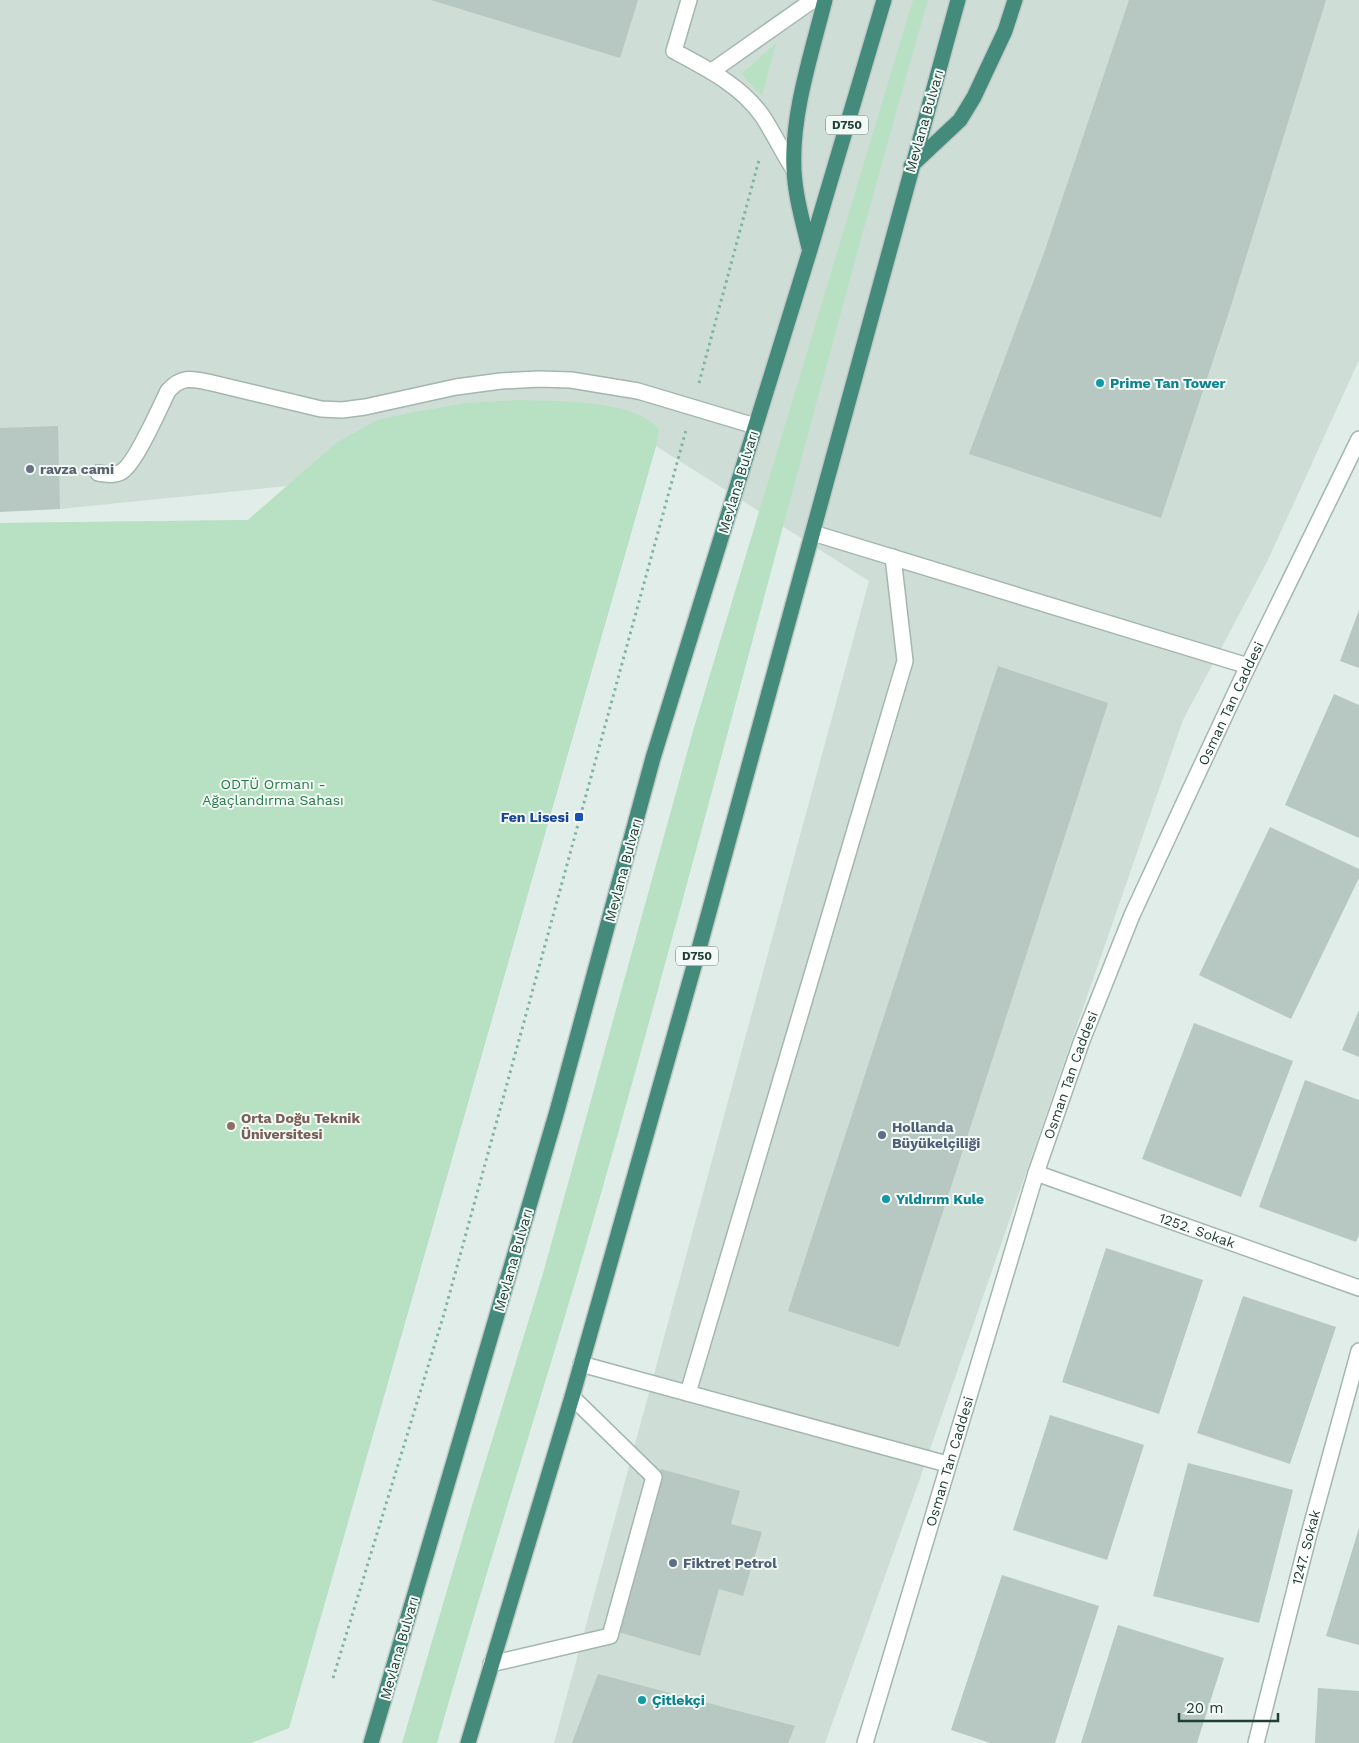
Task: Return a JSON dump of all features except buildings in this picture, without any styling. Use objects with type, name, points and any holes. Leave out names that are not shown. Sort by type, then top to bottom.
[{"type":"highway","points":[[810,250],[800,212],[794,170],[794,143],[798,112],[825,0]]},
{"type":"highway","name":"Mevlana Bulvarı","points":[[370,1742],[554,1120],[654,758],[810,250],[884,0]]},
{"type":"highway","name":"Mevlana Bulvarı","points":[[468,1743],[572,1396],[700,945],[958,0]]},
{"type":"highway","points":[[912,166],[960,120],[974,97],[1001,39],[1015,0]]},
{"type":"street","points":[[689,0],[674,51],[712,70],[745,97],[762,116],[794,170]]},
{"type":"street","points":[[712,70],[813,0]]},
{"type":"street","points":[[98,473],[113,474],[123,472],[132,461],[168,391],[174,383],[185,379],[203,381],[321,409],[342,410],[365,407],[456,387],[501,381],[571,380],[638,391],[755,426]]},
{"type":"street","name":"Osman Tan Caddesi","points":[[865,1743],[947,1464],[1036,1173],[1081,1043],[1132,915],[1248,666],[1359,439]]},
{"type":"street","points":[[813,533],[1248,666]]},
{"type":"street","points":[[688,1393],[905,661],[892,557]]},
{"type":"street","name":"1252. Sokak","points":[[1036,1173],[1359,1288]]},
{"type":"street","name":"1247. Sokak","points":[[1256,1743],[1359,1351]]},
{"type":"street","points":[[581,1364],[947,1464]]},
{"type":"street","points":[[491,1664],[610,1636],[654,1477],[572,1396]]},
{"type":"path","points":[[332,1678],[444,1314],[768,126]]},
{"type":"shaded area","points":[[0,0],[1359,0],[1359,360],[1268,560],[1183,720],[918,1484],[825,1743],[554,1743],[869,581],[656,446],[289,1728],[251,1743],[0,1743],[0,523],[248,520],[287,486],[60,509],[0,509]]},
{"type":"green space","points":[[913,0],[928,0],[606,1176],[437,1743],[402,1743],[544,1270],[693,731]]},
{"type":"green space","points":[[776,43],[762,96],[741,74]]},
{"type":"green space","name":"ODTÜ Ormanı - Ağaçlandırma Sahası","points":[[519,400],[573,402],[613,407],[632,412],[647,419],[659,429],[656,446],[289,1728],[251,1743],[0,1743],[0,523],[248,520],[336,443],[377,420],[466,403]]},
{"type":"place","name":"Prime Tan Tower","points":[[1100,383]]},
{"type":"place","name":"ravza cami","points":[[30,469]]},
{"type":"place","name":"Fen Lisesi","points":[[579,817]]},
{"type":"place","name":"Orta Doğu Teknik Üniversitesi","points":[[231,1126]]},
{"type":"place","name":"Hollanda Büyükelçiliği","points":[[882,1135]]},
{"type":"place","name":"Yıldırım Kule","points":[[886,1199]]},
{"type":"place","name":"Fiktret Petrol","points":[[673,1563]]},
{"type":"place","name":"Çitlekçi","points":[[642,1700]]}]
